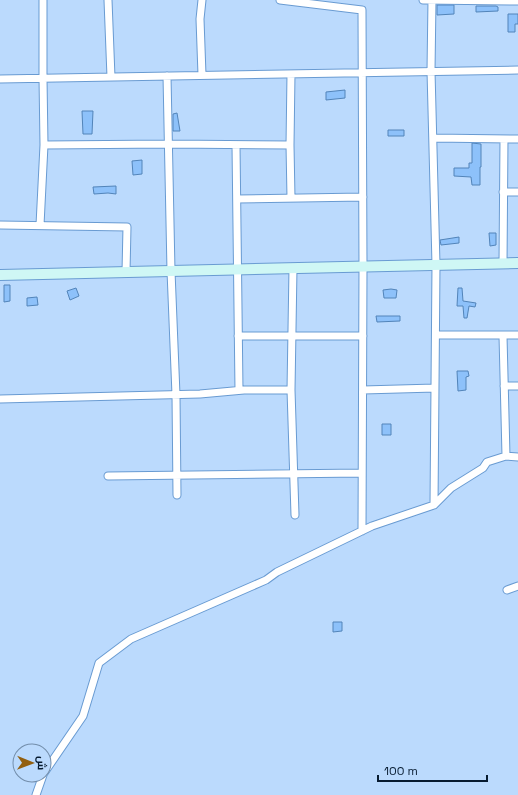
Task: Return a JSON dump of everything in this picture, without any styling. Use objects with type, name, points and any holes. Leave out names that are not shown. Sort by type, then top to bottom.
[{"type":"main road","points":[[0,275],[518,263]]},
{"type":"street","points":[[40,225],[44,145],[42,78],[43,0]]},
{"type":"street","points":[[108,0],[111,77]]},
{"type":"street","points":[[202,0],[200,20],[202,75]]},
{"type":"street","points":[[280,0],[362,10],[362,531]]},
{"type":"street","points":[[423,0],[518,1]]},
{"type":"street","points":[[432,0],[431,72],[436,265],[434,505]]},
{"type":"street","points":[[0,79],[518,70]]},
{"type":"street","points":[[291,74],[291,198]]},
{"type":"street","points":[[167,76],[171,271],[176,395],[177,495]]},
{"type":"street","points":[[433,138],[518,139]]},
{"type":"street","points":[[503,264],[504,139]]},
{"type":"street","points":[[44,145],[290,145]]},
{"type":"street","points":[[236,145],[239,390]]},
{"type":"street","points":[[503,192],[518,192]]},
{"type":"street","points":[[237,199],[363,197]]},
{"type":"street","points":[[0,225],[127,227],[126,272]]},
{"type":"street","points":[[293,268],[291,390],[295,515]]},
{"type":"street","points":[[436,335],[518,335]]},
{"type":"street","points":[[238,336],[363,336]]},
{"type":"street","points":[[503,336],[506,456]]},
{"type":"street","points":[[504,386],[518,386]]},
{"type":"street","points":[[362,390],[435,388]]},
{"type":"street","points":[[0,399],[176,395],[239,390],[291,390]]},
{"type":"street","points":[[52,761],[84,716],[99,663],[131,639],[266,580],[277,572],[372,526],[434,505],[451,488],[483,468],[487,462],[506,456],[518,457]]},
{"type":"street","points":[[108,476],[362,473]]},
{"type":"street","points":[[507,590],[518,586]]},
{"type":"street","points":[[36,795],[40,783]]},
{"type":"building","points":[[437,5],[454,5],[454,14],[437,15]]},
{"type":"building","points":[[476,6],[496,6],[498,7],[498,11],[476,12]]},
{"type":"building","points":[[508,14],[518,14],[518,24],[515,24],[515,32],[508,32]]},
{"type":"building","points":[[345,90],[345,98],[326,100],[326,92]]},
{"type":"building","points":[[82,111],[93,111],[92,134],[83,134]]},
{"type":"building","points":[[177,113],[180,131],[173,131],[173,114]]},
{"type":"building","points":[[388,130],[404,130],[404,136],[388,136]]},
{"type":"building","points":[[472,143],[481,144],[480,185],[472,185],[471,177],[454,176],[454,168],[469,168],[469,163],[472,163]]},
{"type":"building","points":[[142,160],[142,174],[133,175],[132,161]]},
{"type":"building","points":[[116,186],[116,194],[94,194],[93,187]]},
{"type":"building","points":[[489,233],[496,233],[496,245],[490,246]]},
{"type":"building","points":[[459,237],[459,243],[441,245],[440,240]]},
{"type":"building","points":[[4,285],[10,285],[10,301],[4,302]]},
{"type":"building","points":[[76,288],[79,296],[70,300],[67,291]]},
{"type":"building","points":[[458,288],[462,288],[463,301],[476,303],[475,307],[469,306],[467,318],[464,318],[463,306],[457,306]]},
{"type":"building","points":[[383,290],[397,290],[396,298],[384,298]]},
{"type":"building","points":[[37,297],[38,305],[27,306],[27,298]]},
{"type":"building","points":[[376,316],[400,316],[400,321],[377,322]]},
{"type":"building","points":[[457,371],[468,371],[469,376],[466,377],[466,390],[458,391]]},
{"type":"building","points":[[382,424],[391,424],[391,435],[382,435]]},
{"type":"building","points":[[333,622],[342,622],[342,631],[333,632]]}]
